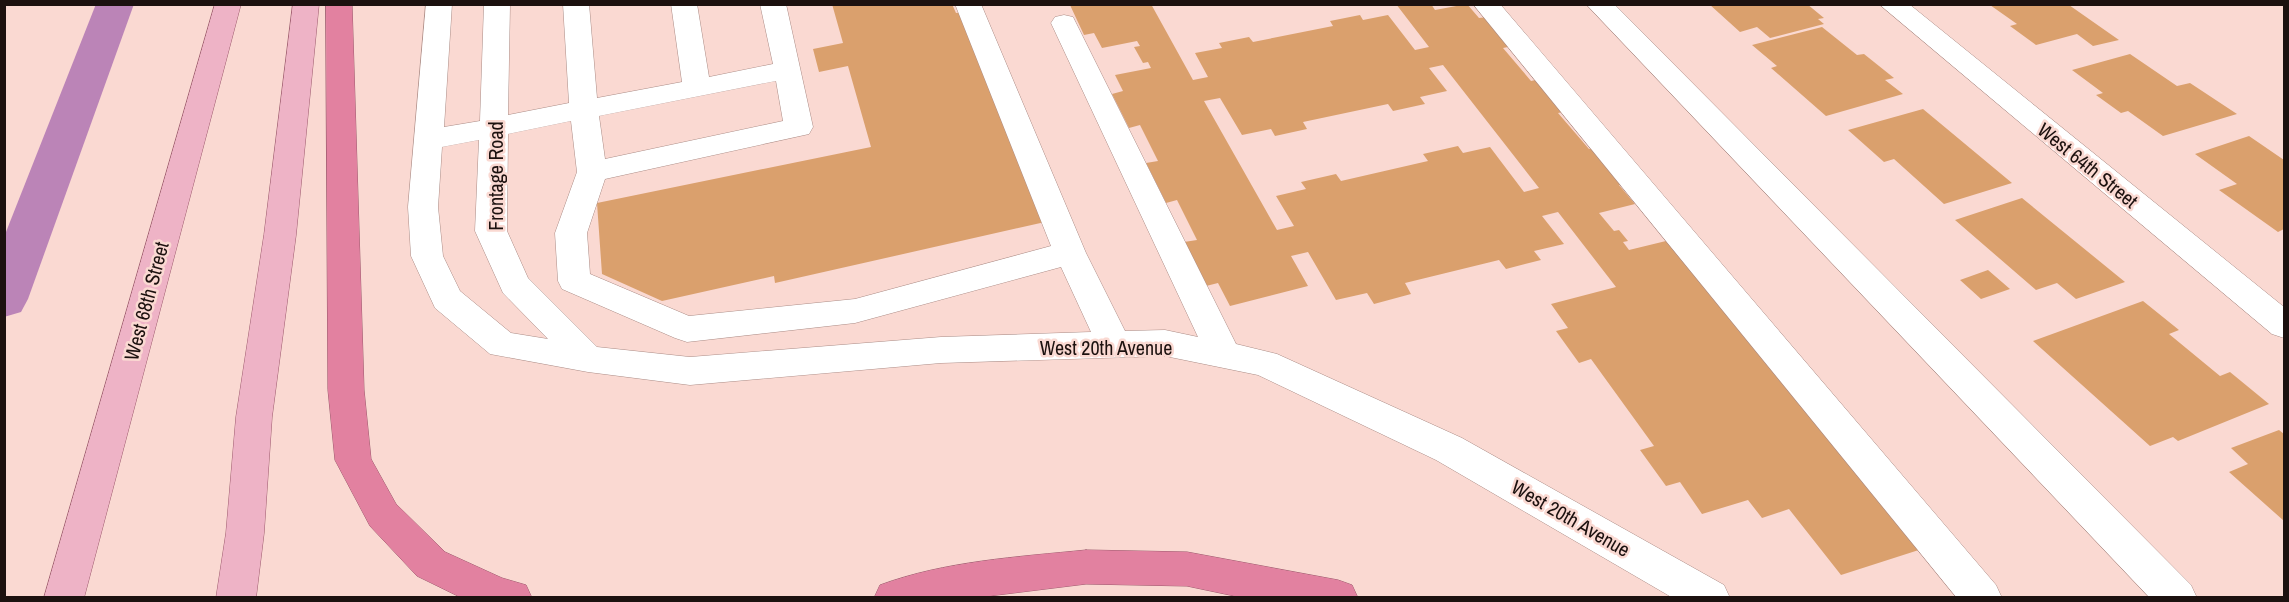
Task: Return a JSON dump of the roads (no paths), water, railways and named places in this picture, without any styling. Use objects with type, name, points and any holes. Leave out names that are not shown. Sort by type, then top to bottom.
[{"type":"highway","points":[[339,4],[346,390],[353,460],[383,515],[431,564],[497,595],[512,597]]},
{"type":"highway","points":[[894,597],[981,578],[1086,567],[1187,569],[1338,597]]},
{"type":"main road","name":"West 68th Street","points":[[64,597],[228,4]]},
{"type":"main road","points":[[236,597],[245,533],[254,417],[280,235],[306,4]]},
{"type":"street","points":[[439,4],[423,207],[427,256],[447,299],[502,345],[588,359]]},
{"type":"street","name":"Frontage Road","points":[[497,4],[491,231],[514,285],[588,359]]},
{"type":"street","points":[[576,4],[584,110],[592,172],[571,233],[574,281],[687,329],[855,311],[1070,253]]},
{"type":"street","points":[[684,4],[697,88]]},
{"type":"street","points":[[592,172],[799,127],[773,4]]},
{"type":"street","points":[[968,4],[1070,253],[1114,344]]},
{"type":"street","points":[[1486,4],[1982,597]]},
{"type":"street","points":[[1599,4],[2177,597]]},
{"type":"street","name":"West 64th Street","points":[[1892,4],[2284,325]]},
{"type":"street","points":[[1064,23],[1224,355]]},
{"type":"street","points":[[428,140],[788,70]]},
{"type":"street","name":"West 20th Avenue","points":[[588,359],[690,372],[941,350],[1165,343],[1265,363],[1449,449],[1710,597]]},
{"type":"waterway","points":[[4,299],[115,4]]}]
